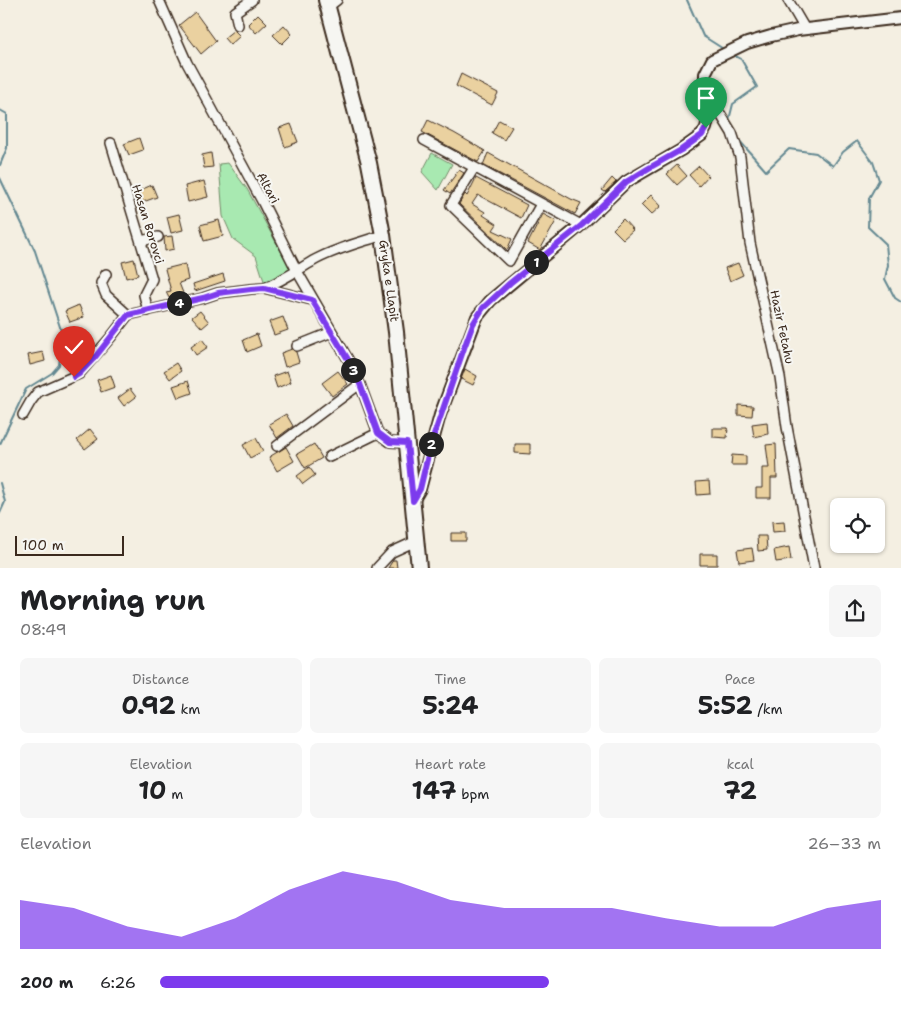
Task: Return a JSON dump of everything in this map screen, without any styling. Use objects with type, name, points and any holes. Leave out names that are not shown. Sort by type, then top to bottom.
[{"type":"main road","name":"Gryka e Llapit","points":[[330,2],[369,162],[383,235],[396,332],[419,568]]},
{"type":"street","name":"Altari","points":[[159,0],[188,63],[262,201],[312,300],[349,361],[360,384],[378,433]]},
{"type":"street","points":[[238,25],[235,12],[252,0]]},
{"type":"street","points":[[788,0],[805,29]]},
{"type":"street","points":[[413,501],[420,489],[440,415],[477,317],[491,300],[582,225],[626,182],[681,150],[702,135],[708,119],[704,77],[706,68],[712,60],[722,54],[771,36],[805,29],[901,18]]},
{"type":"street","name":"Hazir Fetahu","points":[[706,101],[722,115],[732,134],[740,157],[750,244],[780,377],[787,427],[814,568]]},
{"type":"street","points":[[424,140],[582,225]]},
{"type":"street","name":"Hasan Borovci","points":[[111,143],[152,279],[144,295],[148,311]]},
{"type":"street","points":[[474,168],[451,205],[509,261],[540,204]]},
{"type":"street","points":[[22,415],[38,392],[79,374],[101,350],[128,315],[218,293],[264,288],[285,279],[327,255],[383,235]]},
{"type":"street","points":[[141,241],[158,237]]},
{"type":"street","points":[[106,274],[101,283],[106,295],[128,315]]},
{"type":"street","points":[[264,288],[312,300]]},
{"type":"street","points":[[297,346],[332,332]]},
{"type":"street","points":[[277,446],[360,384]]},
{"type":"street","points":[[329,457],[378,433],[390,442],[407,443]]},
{"type":"street","points":[[377,568],[392,552],[416,541]]},
{"type":"green space","points":[[432,153],[452,164],[438,190],[422,172]]},
{"type":"green space","points":[[228,163],[247,189],[291,270],[280,278],[264,281],[256,256],[233,239],[223,216],[219,164]]},
{"type":"building","points":[[195,12],[216,41],[201,54],[179,25]]},
{"type":"building","points":[[258,14],[267,23],[256,33],[248,24]]},
{"type":"building","points":[[284,25],[292,34],[282,44],[273,35]]},
{"type":"building","points":[[234,30],[240,36],[230,45],[224,38]]},
{"type":"building","points":[[461,74],[498,93],[492,105],[456,86]]},
{"type":"building","points":[[428,120],[485,151],[478,162],[422,132]]},
{"type":"building","points":[[499,120],[512,127],[504,140],[492,133]]},
{"type":"building","points":[[291,124],[298,142],[285,147],[279,128]]},
{"type":"building","points":[[139,138],[143,150],[129,155],[124,144]]},
{"type":"building","points":[[211,153],[213,167],[204,168],[202,155]]},
{"type":"building","points":[[488,153],[581,203],[575,214],[483,165]]},
{"type":"building","points":[[677,165],[687,176],[677,185],[667,174]]},
{"type":"building","points":[[699,166],[708,176],[699,186],[689,175]]},
{"type":"building","points":[[459,170],[464,173],[450,194],[444,190]]},
{"type":"building","points":[[476,178],[527,205],[521,218],[478,195],[472,204],[485,212],[483,215],[497,224],[493,230],[512,239],[507,250],[459,204],[465,194],[467,196]]},
{"type":"building","points":[[612,178],[616,182],[605,192],[602,190]]},
{"type":"building","points":[[204,181],[208,197],[188,202],[185,186]]},
{"type":"building","points":[[152,185],[157,197],[143,202],[138,191]]},
{"type":"building","points":[[651,195],[661,206],[651,215],[641,205]]},
{"type":"building","points":[[179,214],[183,230],[171,233],[167,217]]},
{"type":"building","points":[[543,214],[556,221],[540,250],[528,243]]},
{"type":"building","points":[[623,219],[633,230],[623,239],[613,229]]},
{"type":"building","points":[[219,220],[223,236],[204,241],[200,225]]},
{"type":"building","points":[[172,236],[174,249],[165,251],[164,237]]},
{"type":"building","points":[[134,259],[138,275],[126,278],[122,262]]},
{"type":"building","points":[[738,263],[743,275],[730,281],[725,268]]},
{"type":"building","points":[[185,264],[188,280],[179,283],[183,293],[169,298],[166,292],[171,291],[165,269]]},
{"type":"building","points":[[223,274],[225,281],[195,291],[193,284]]},
{"type":"building","points":[[79,305],[84,317],[70,322],[65,311]]},
{"type":"building","points":[[200,311],[209,322],[202,328],[192,317]]},
{"type":"building","points":[[283,317],[288,330],[274,335],[269,322]]},
{"type":"building","points":[[257,334],[261,346],[247,352],[243,340]]},
{"type":"building","points":[[202,339],[208,347],[196,355],[191,347]]},
{"type":"building","points":[[86,340],[95,343],[87,356],[81,354]]},
{"type":"building","points":[[292,349],[296,352],[299,362],[285,367],[281,353]]},
{"type":"building","points":[[43,352],[45,361],[30,365],[28,355]]},
{"type":"building","points":[[176,363],[181,371],[170,379],[164,371]]},
{"type":"building","points":[[465,369],[477,376],[473,385],[461,379]]},
{"type":"building","points":[[287,371],[291,382],[277,388],[273,376]]},
{"type":"building","points":[[338,371],[348,384],[332,396],[322,383]]},
{"type":"building","points":[[111,375],[115,387],[101,392],[97,380]]},
{"type":"building","points":[[188,381],[192,393],[178,398],[173,386]]},
{"type":"building","points":[[130,389],[136,397],[124,406],[118,398]]},
{"type":"building","points":[[738,405],[753,406],[752,416],[738,415]]},
{"type":"building","points":[[286,414],[293,426],[277,438],[269,424]]},
{"type":"building","points":[[767,422],[768,434],[754,437],[752,424]]},
{"type":"building","points":[[713,428],[728,428],[727,438],[713,437]]},
{"type":"building","points":[[90,429],[98,439],[85,449],[77,440]]},
{"type":"building","points":[[256,438],[263,451],[250,458],[243,445]]},
{"type":"building","points":[[314,444],[322,458],[305,468],[297,454]]},
{"type":"building","points":[[515,444],[530,444],[530,454],[515,453]]},
{"type":"building","points":[[776,444],[777,478],[771,478],[771,498],[756,498],[756,488],[762,488],[762,468],[769,468],[766,445]]},
{"type":"building","points":[[286,447],[294,461],[277,471],[269,457]]},
{"type":"building","points":[[732,455],[746,456],[746,465],[731,465]]},
{"type":"building","points":[[309,467],[315,475],[303,484],[297,476]]},
{"type":"building","points":[[709,481],[710,494],[697,495],[696,482]]},
{"type":"building","points":[[784,521],[785,531],[773,532],[772,522]]},
{"type":"building","points":[[451,533],[466,533],[466,541],[451,541]]},
{"type":"building","points":[[757,536],[766,536],[767,550],[758,551]]},
{"type":"building","points":[[789,547],[791,560],[776,562],[774,550]]},
{"type":"building","points":[[752,548],[754,560],[739,562],[737,550]]},
{"type":"building","points":[[700,554],[717,554],[717,565],[700,565]]},
{"type":"building","points":[[393,560],[396,560],[397,568],[388,568]]},
{"type":"waterway","points":[[687,0],[703,36],[725,50]]},
{"type":"waterway","points":[[729,120],[733,104],[757,87],[741,59],[733,55]]},
{"type":"waterway","points":[[0,110],[7,114],[7,148],[0,165]]},
{"type":"waterway","points":[[738,139],[766,171],[789,149],[816,153],[833,166],[843,152],[857,141],[873,162],[879,180],[869,198],[868,227],[886,244],[888,265],[885,279],[895,298],[901,302]]},
{"type":"waterway","points":[[0,178],[35,251],[63,336],[59,365],[52,373],[26,389],[0,444]]},
{"type":"waterway","points":[[0,483],[5,502],[0,513]]},
{"type":"route","points":[[74,377],[96,356],[128,315],[218,293],[251,289],[264,288],[312,300],[349,361],[360,384],[378,433],[387,441],[407,443],[413,501],[420,489],[430,447],[464,348],[473,324],[483,308],[510,283],[582,225],[626,182],[681,150],[702,135],[706,128]]}]
